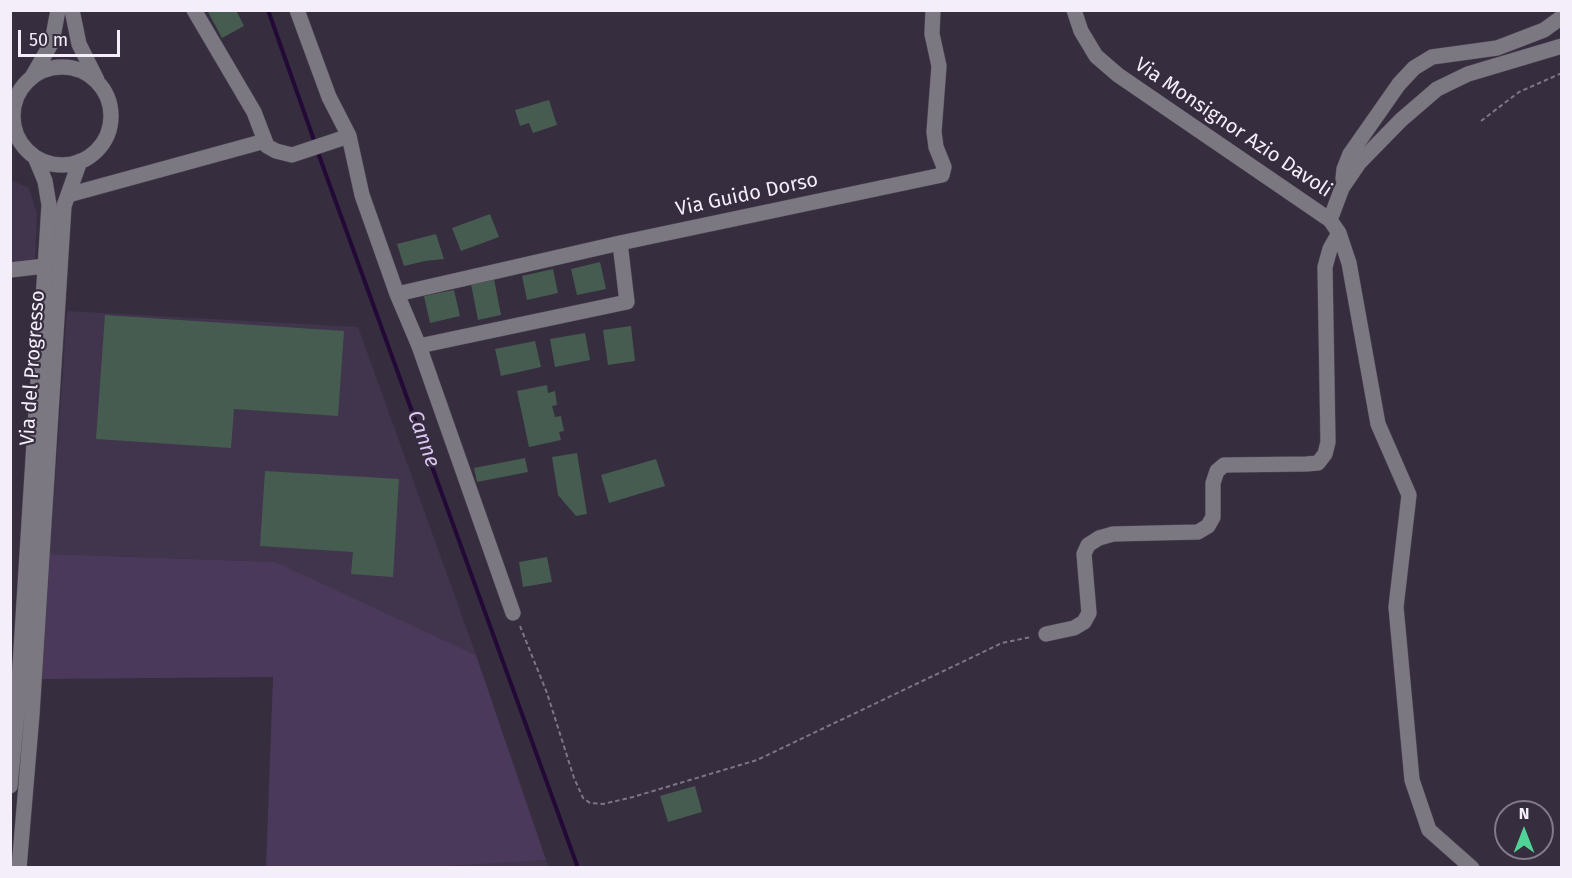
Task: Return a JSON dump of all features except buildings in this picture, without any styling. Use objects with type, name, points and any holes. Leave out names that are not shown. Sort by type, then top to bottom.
[{"type":"street","points":[[30,153],[17,135],[13,121],[14,105],[20,91],[31,78],[52,42],[58,10]]},
{"type":"street","points":[[10,139],[50,163],[65,165],[80,161],[93,153],[104,141],[110,127],[111,111],[107,96],[79,44],[72,10]]},
{"type":"street","points":[[194,10],[254,112],[267,146],[292,155],[349,136]]},
{"type":"street","points":[[297,10],[329,97],[349,136],[362,195],[397,294],[419,346],[513,613]]},
{"type":"street","name":"Via Guido Dorso","points":[[397,294],[620,243],[942,175],[944,167],[936,147],[934,132],[939,66],[932,34],[933,10]]},
{"type":"street","name":"Via Monsignor Azio Davoli","points":[[1074,10],[1082,31],[1096,56],[1118,75],[1330,219],[1339,233],[1349,263],[1378,424],[1409,495],[1396,607],[1412,780],[1429,830],[1472,867]]},
{"type":"street","points":[[1342,188],[1344,169],[1350,154],[1399,84],[1414,68],[1432,57],[1497,48],[1560,23]]},
{"type":"street","points":[[1330,219],[1342,188],[1359,163],[1401,120],[1437,89],[1468,74],[1562,46]]},
{"type":"street","points":[[10,87],[45,70],[67,68],[87,74],[98,83]]},
{"type":"street","points":[[68,195],[265,141]]},
{"type":"street","name":"Via del Progresso","points":[[10,786],[17,713],[49,205],[45,181],[30,153]]},
{"type":"street","name":"Via del Progresso","points":[[19,867],[32,714],[64,206],[80,161]]},
{"type":"street","points":[[1046,634],[1074,628],[1084,622],[1089,613],[1084,554],[1088,544],[1113,534],[1198,532],[1208,526],[1213,517],[1213,483],[1217,471],[1224,465],[1318,463],[1325,454],[1328,442],[1325,267],[1330,249],[1339,233]]},
{"type":"street","points":[[419,346],[627,302],[620,243]]},
{"type":"street","points":[[10,270],[45,266]]},
{"type":"path","points":[[1481,121],[1518,92],[1562,73]]},
{"type":"path","points":[[513,613],[536,664],[574,778],[583,798],[591,803],[603,804],[757,760],[1002,643],[1046,634]]},
{"type":"shaded area","points":[[11,180],[29,188],[37,214],[35,259],[11,262]]},
{"type":"shaded area","points":[[67,311],[358,327],[476,655],[276,562],[50,554]]},
{"type":"shaded area","points":[[50,554],[276,562],[476,655],[546,860],[414,868],[266,867],[273,677],[42,679]]},
{"type":"shaded area","points":[[546,860],[549,867],[460,868],[460,864]]},
{"type":"waterway","name":"Canne","points":[[268,10],[315,143]]},
{"type":"waterway","name":"Canne","points":[[317,150],[578,868]]}]
